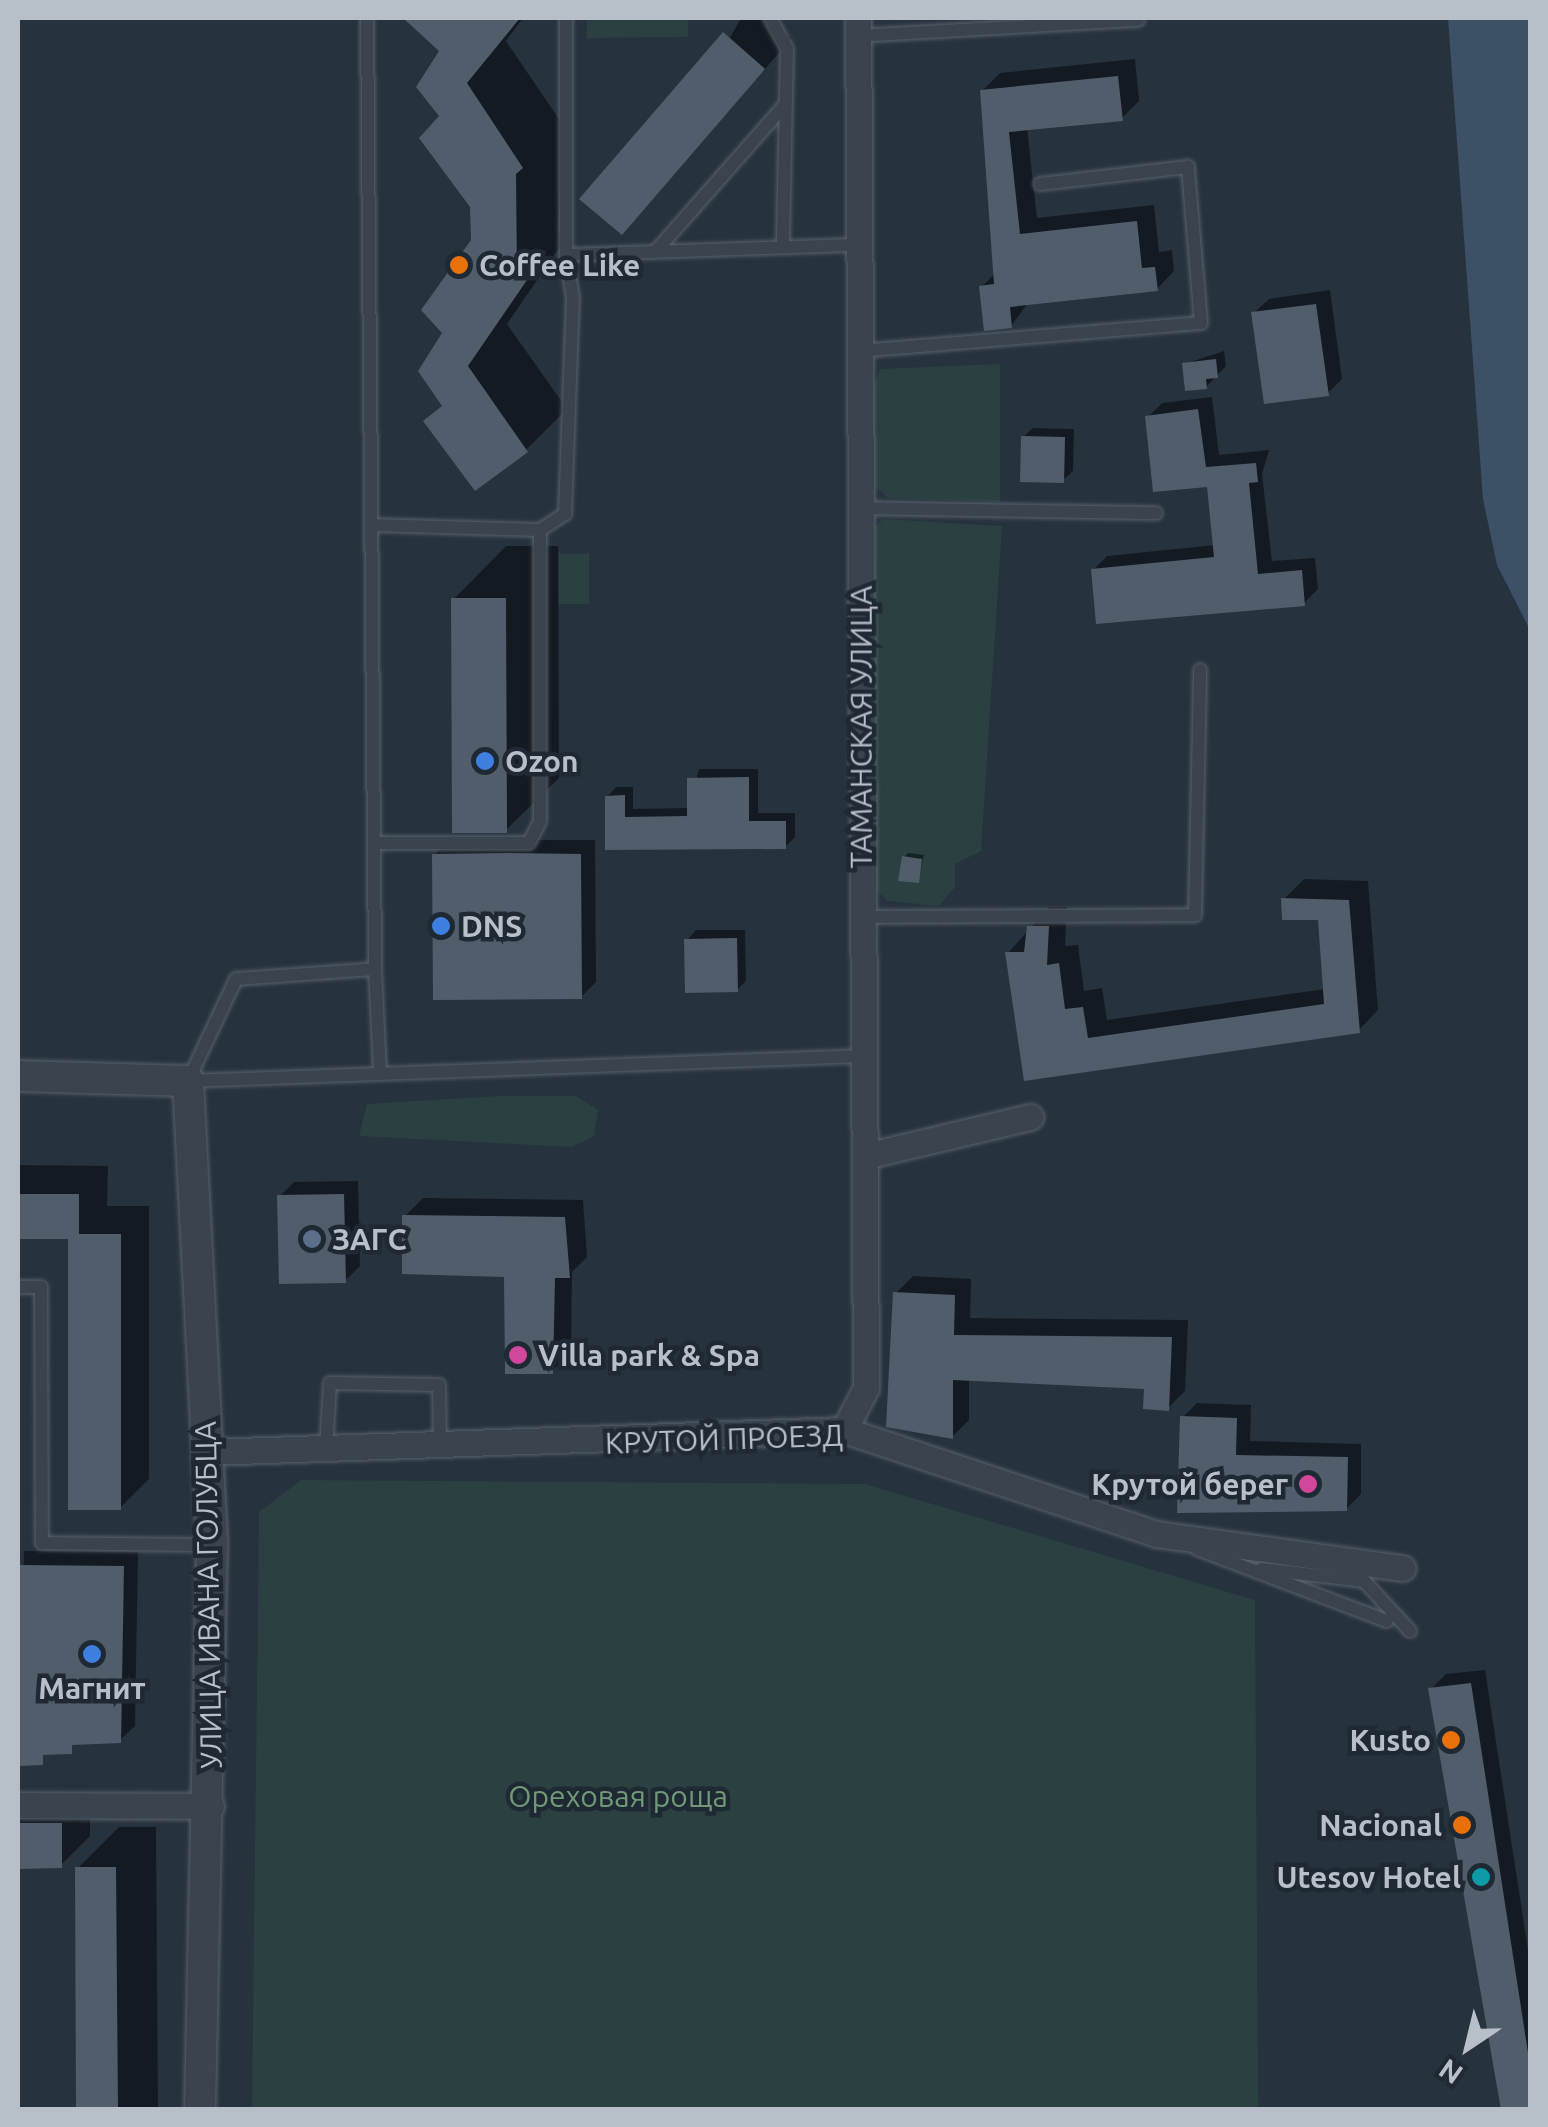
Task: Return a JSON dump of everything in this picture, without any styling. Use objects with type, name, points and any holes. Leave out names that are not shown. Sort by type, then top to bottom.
[{"type":"street","name":"ТАМАНСКАЯ УЛИЦА","points":[[844,1430],[866,1388],[858,27]]},
{"type":"street","points":[[18,1076],[188,1082]]},
{"type":"street","name":"УЛИЦА ИВАНА ГОЛУБЦА","points":[[188,1082],[212,1546],[212,1806],[200,2110]]},
{"type":"street","points":[[864,1156],[1030,1116]]},
{"type":"street","name":"КРУТОЙ ПРОЕЗД","points":[[208,1452],[440,1447],[844,1430],[1157,1534],[1403,1568]]},
{"type":"street","points":[[18,1805],[212,1806]]},
{"type":"lane","points":[[366,18],[375,969],[380,1072]]},
{"type":"lane","points":[[371,524],[540,530],[565,514],[574,298],[566,254],[566,18]]},
{"type":"lane","points":[[770,18],[787,49],[783,246]]},
{"type":"lane","points":[[858,27],[1139,20]]},
{"type":"lane","points":[[656,251],[784,106]]},
{"type":"lane","points":[[859,351],[1201,323],[1188,168],[1040,184]]},
{"type":"lane","points":[[566,254],[859,246]]},
{"type":"lane","points":[[859,508],[1156,513]]},
{"type":"lane","points":[[374,843],[529,843],[540,821],[540,530]]},
{"type":"lane","points":[[862,917],[1194,915],[1200,670]]},
{"type":"lane","points":[[375,969],[236,979],[188,1082],[864,1056]]},
{"type":"lane","points":[[18,1287],[41,1288],[42,1544],[212,1546]]},
{"type":"lane","points":[[326,1450],[330,1383],[439,1385],[440,1447]]},
{"type":"lane","points":[[1157,1534],[1387,1621]]},
{"type":"lane","points":[[1249,1569],[1364,1581],[1410,1631]]},
{"type":"green space","points":[[587,18],[688,18],[688,37],[587,38]]},
{"type":"green space","points":[[1000,364],[1000,502],[888,498],[874,485],[872,391],[880,369]]},
{"type":"green space","points":[[883,519],[1002,526],[981,851],[955,864],[955,887],[939,906],[887,901],[873,886],[875,527]]},
{"type":"green space","points":[[559,554],[589,554],[589,604],[559,604]]},
{"type":"green space","points":[[576,1096],[598,1110],[594,1136],[572,1147],[359,1136],[367,1104]]},
{"type":"green space","name":"Ореховая роща","points":[[301,1480],[865,1484],[1255,1600],[1258,2109],[252,2109],[259,1512]]},
{"type":"water","points":[[1448,18],[1530,18],[1530,630],[1497,565],[1483,499]]},
{"type":"building","points":[[403,18],[520,18],[467,83],[523,168],[516,174],[517,273],[527,280],[468,366],[528,452],[475,491],[423,421],[442,406],[418,371],[442,333],[421,310],[471,240],[470,207],[419,138],[439,116],[416,87],[439,51]]},
{"type":"building","points":[[723,32],[765,69],[622,235],[579,199]]},
{"type":"building","points":[[1118,76],[1123,121],[1009,132],[1020,234],[1137,221],[1142,268],[1155,267],[1158,291],[1010,307],[1012,328],[984,331],[979,286],[994,284],[980,90]]},
{"type":"building","points":[[1316,304],[1329,396],[1264,404],[1251,312]]},
{"type":"building","points":[[1216,359],[1218,378],[1206,379],[1207,389],[1185,391],[1182,363]]},
{"type":"building","points":[[1198,409],[1206,467],[1256,463],[1258,482],[1249,483],[1258,574],[1302,570],[1305,606],[1096,624],[1091,569],[1214,557],[1207,487],[1153,492],[1145,416]]},
{"type":"building","points":[[1021,436],[1065,437],[1064,483],[1020,482]]},
{"type":"building","points":[[451,598],[506,598],[507,833],[452,833]]},
{"type":"building","points":[[749,777],[749,821],[786,821],[786,849],[605,850],[605,796],[625,795],[625,817],[687,816],[687,778]]},
{"type":"building","points":[[432,854],[581,854],[582,999],[433,1000]]},
{"type":"building","points":[[902,856],[922,859],[919,883],[898,881]]},
{"type":"building","points":[[1281,898],[1349,900],[1360,1033],[1024,1081],[1005,952],[1024,952],[1027,926],[1049,926],[1047,965],[1059,963],[1065,1009],[1083,1007],[1088,1038],[1324,1004],[1318,920],[1282,920]]},
{"type":"building","points":[[737,938],[738,992],[685,993],[684,939]]},
{"type":"building","points":[[18,1194],[79,1194],[79,1234],[121,1234],[121,1510],[68,1510],[68,1239],[18,1239]]},
{"type":"building","name":"ЗАГС","points":[[344,1194],[346,1283],[279,1284],[277,1195]]},
{"type":"building","points":[[402,1215],[565,1217],[570,1278],[555,1278],[553,1374],[505,1374],[504,1277],[402,1274]]},
{"type":"building","points":[[893,1292],[955,1295],[954,1335],[1172,1337],[1169,1411],[1143,1409],[1144,1389],[953,1380],[953,1439],[886,1427]]},
{"type":"building","points":[[1180,1416],[1237,1418],[1236,1455],[1348,1457],[1347,1511],[1177,1513]]},
{"type":"building","points":[[18,1565],[124,1566],[121,1743],[72,1745],[72,1754],[43,1755],[43,1765],[18,1766]]},
{"type":"building","name":"Utesov Hotel","points":[[1471,1683],[1530,2066],[1530,2110],[1501,2110],[1428,1688]]},
{"type":"building","points":[[18,1823],[62,1823],[62,1868],[18,1869]]},
{"type":"building","points":[[75,1867],[116,1867],[118,2110],[76,2110]]},
{"type":"place","name":"Coffee Like","points":[[459,265]]},
{"type":"place","name":"Ozon","points":[[485,761]]},
{"type":"place","name":"DNS","points":[[441,926]]},
{"type":"place","name":"ЗАГС","points":[[312,1239]]},
{"type":"place","name":"Villa park & Spa","points":[[518,1355]]},
{"type":"place","name":"Крутой берег","points":[[1308,1484]]},
{"type":"place","name":"Магнит","points":[[92,1654]]},
{"type":"place","name":"Kusto","points":[[1451,1740]]},
{"type":"place","name":"Nacional","points":[[1462,1825]]},
{"type":"place","name":"Utesov Hotel","points":[[1481,1877]]}]
